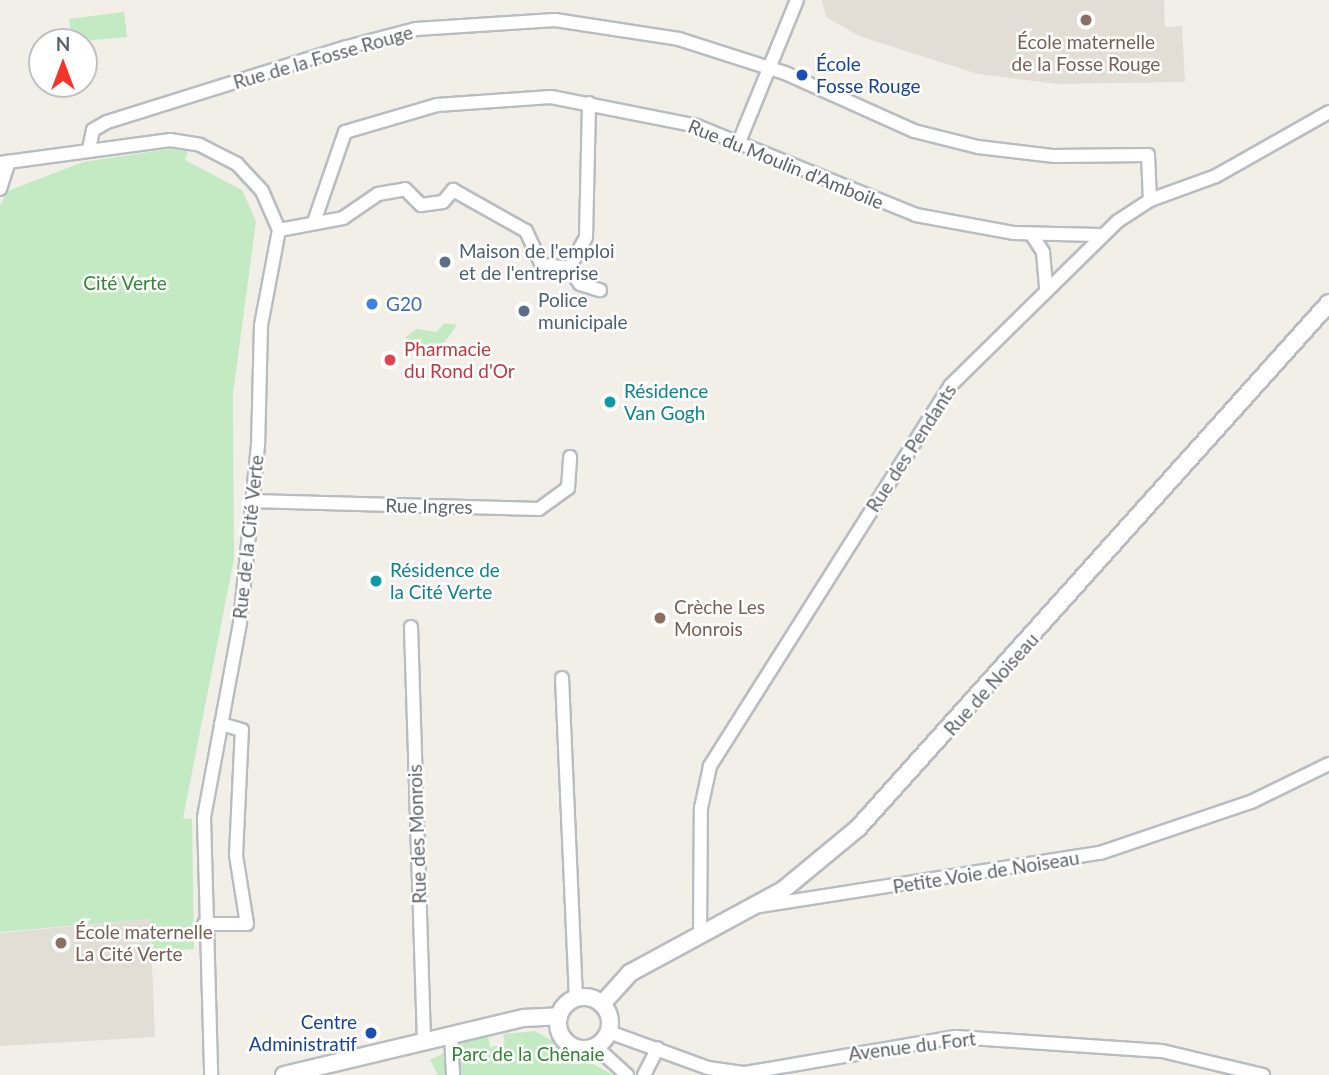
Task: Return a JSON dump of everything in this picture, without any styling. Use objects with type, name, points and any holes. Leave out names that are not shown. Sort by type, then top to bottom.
[{"type":"street","points":[[739,142],[797,0]]},
{"type":"street","name":"Rue de la Fosse Rouge","points":[[89,149],[93,130],[107,122],[360,44],[486,20],[618,26],[770,68],[863,112],[978,147],[1054,156],[1148,155],[1150,200]]},
{"type":"street","name":"Rue du Moulin d'Amboile","points":[[314,222],[345,132],[438,105],[551,97],[589,103],[739,142],[846,191],[916,215],[1032,234],[1099,235]]},
{"type":"street","points":[[569,268],[586,237],[589,103]]},
{"type":"street","name":"Rue des Pendants","points":[[700,936],[701,808],[710,766],[727,734],[950,386],[1099,235],[1150,200],[1216,176],[1329,112]]},
{"type":"street","points":[[0,189],[5,162],[170,140],[200,145],[237,164],[262,191],[279,230],[343,218],[378,194],[405,189],[421,205],[443,202],[453,190],[526,232],[542,265],[569,268],[580,284],[600,290]]},
{"type":"street","name":"Rue de la Cité Verte","points":[[211,1075],[204,924],[204,818],[240,623],[251,501],[261,324],[279,230]]},
{"type":"street","points":[[1032,234],[1043,252],[1046,287]]},
{"type":"street","name":"Rue de Noiseau","points":[[602,1004],[630,973],[754,908],[811,871],[898,788],[1329,303]]},
{"type":"street","name":"Rue Ingres","points":[[251,501],[539,509],[568,488],[570,457]]},
{"type":"street","name":"Rue des Monrois","points":[[411,627],[424,1041]]},
{"type":"street","points":[[284,1075],[451,1034],[559,1016],[576,998],[562,678]]},
{"type":"street","points":[[204,924],[247,924],[236,855],[242,730],[221,724]]},
{"type":"street","name":"Petite Voie de Noiseau","points":[[754,908],[1100,853],[1251,802],[1329,764]]},
{"type":"street","points":[[559,1016],[564,1040],[579,1049],[596,1047],[609,1032],[602,1004],[576,998]]},
{"type":"street","name":"Avenue du Fort","points":[[609,1032],[708,1068],[759,1073],[886,1045],[1017,1037],[1162,1051],[1263,1075]]},
{"type":"street","points":[[451,1034],[453,1075]]},
{"type":"street","points":[[596,1047],[627,1075]]},
{"type":"street","points":[[644,1075],[658,1048]]},
{"type":"shaded area","points":[[822,0],[1164,0],[1165,27],[1182,26],[1185,82],[1057,84],[978,74],[859,36],[826,17]]},
{"type":"shaded area","points":[[150,919],[155,1037],[0,1046],[0,933]]},
{"type":"green space","points":[[124,12],[127,37],[98,40],[98,28],[70,28],[69,19]]},
{"type":"green space","name":"Cité Verte","points":[[169,149],[188,151],[185,160],[242,190],[256,221],[233,394],[234,559],[183,818],[192,819],[194,949],[152,952],[150,919],[0,932],[0,205],[8,191],[83,162]]},
{"type":"green space","points":[[444,323],[457,325],[442,345],[422,347],[405,338],[416,329],[437,332]]},
{"type":"green space","name":"Parc de la Chênaie","points":[[535,1031],[613,1075],[438,1075],[430,1060],[471,1039],[488,1036],[490,1047],[505,1044],[503,1034]]},
{"type":"place","name":"École maternelle de la Fosse Rouge","points":[[1086,20]]},
{"type":"place","name":"École Fosse Rouge","points":[[802,75]]},
{"type":"place","name":"Maison de l'emploi et de l'entreprise","points":[[445,262]]},
{"type":"place","name":"G20","points":[[372,304]]},
{"type":"place","name":"Police municipale","points":[[524,311]]},
{"type":"place","name":"Pharmacie du Rond d'Or","points":[[390,360]]},
{"type":"place","name":"Résidence Van Gogh","points":[[610,402]]},
{"type":"place","name":"Résidence de la Cité Verte","points":[[376,581]]},
{"type":"place","name":"Crèche Les Monrois","points":[[660,618]]},
{"type":"place","name":"École maternelle La Cité Verte","points":[[61,943]]},
{"type":"place","name":"Centre Administratif","points":[[371,1033]]}]
